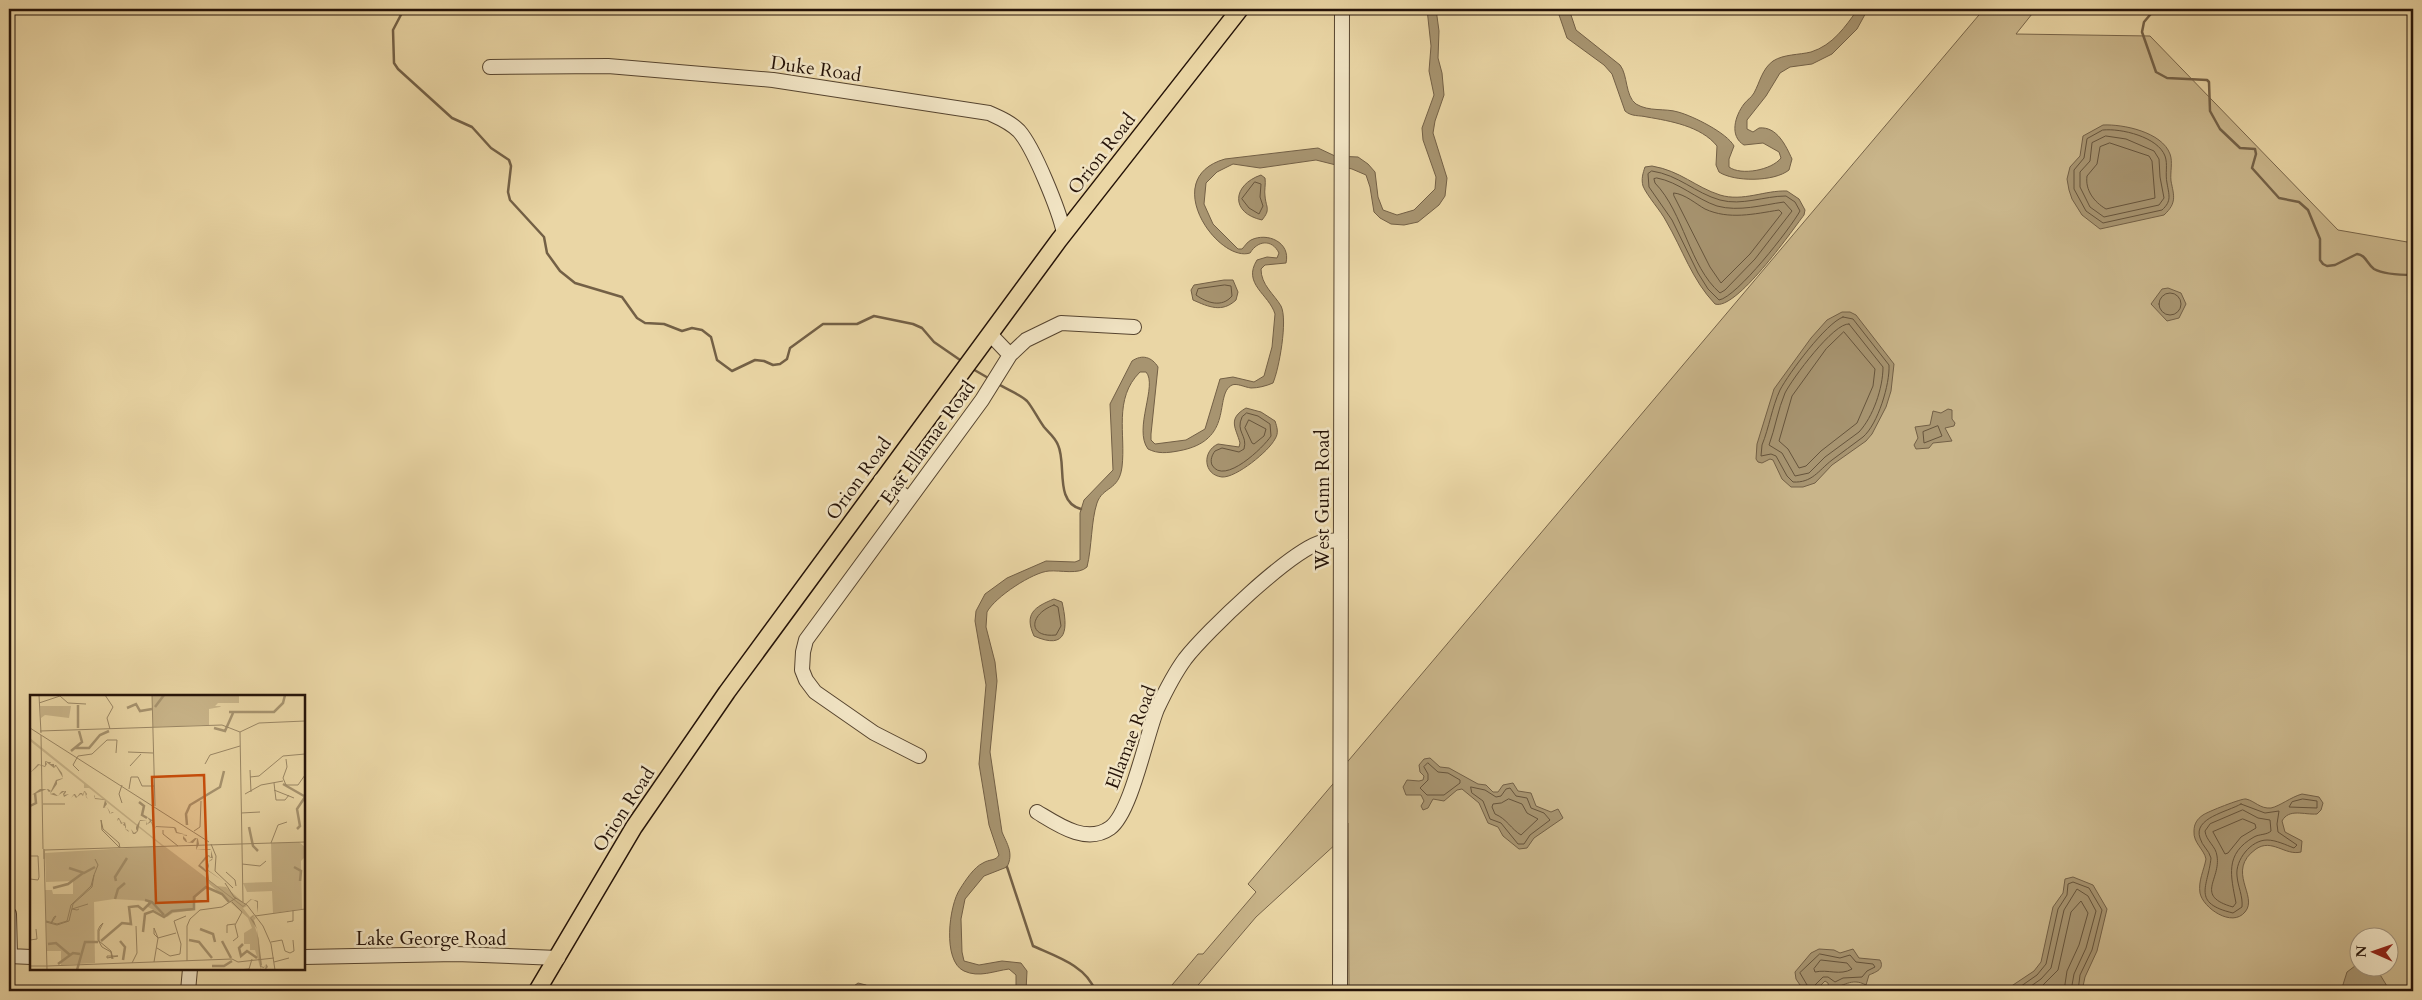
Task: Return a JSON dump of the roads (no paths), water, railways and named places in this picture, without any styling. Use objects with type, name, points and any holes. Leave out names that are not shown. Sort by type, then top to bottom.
[{"type":"main road","name":"Orion Road","points":[[537,991],[634,827],[727,692],[1064,233],[1240,9]]},
{"type":"street","name":"West Gunn Road","points":[[1340,991],[1342,9]]},
{"type":"street","name":"Duke Road","points":[[490,67],[608,66],[773,80],[989,113],[1012,126],[1030,147],[1060,215],[1064,233]]},
{"type":"street","name":"East Ellamae Road","points":[[919,756],[874,733],[815,692],[806,680],[802,670],[806,640],[986,393],[1010,355],[1026,340],[1061,323],[1134,327]]},
{"type":"street","points":[[990,334],[1010,355]]},
{"type":"street","points":[[881,480],[908,498]]},
{"type":"street","name":"Ellamae Road","points":[[1037,812],[1062,827],[1081,834],[1100,833],[1111,827],[1120,814],[1128,795],[1157,710],[1185,659],[1214,628],[1287,560],[1321,542],[1341,540]]},
{"type":"street","points":[[9,914],[10,956],[30,957]]},
{"type":"street","name":"Lake George Road","points":[[305,957],[456,954],[558,958]]},
{"type":"street","points":[[188,991],[190,970]]},
{"type":"water","points":[[1427,9],[1436,9],[1439,31],[1438,58],[1442,73],[1444,95],[1433,133],[1447,178],[1445,196],[1439,205],[1418,222],[1404,225],[1391,224],[1374,212],[1366,175],[1352,169],[1316,160],[1260,168],[1233,164],[1217,172],[1206,183],[1204,204],[1213,224],[1238,249],[1242,249],[1251,240],[1264,237],[1281,244],[1287,256],[1286,263],[1265,265],[1261,269],[1265,285],[1281,306],[1284,322],[1278,367],[1273,383],[1254,388],[1236,384],[1232,385],[1227,390],[1224,398],[1216,428],[1208,438],[1196,446],[1166,453],[1148,449],[1144,440],[1143,430],[1149,378],[1146,372],[1140,372],[1132,382],[1123,405],[1122,467],[1118,480],[1103,494],[1097,503],[1087,567],[1079,571],[1042,572],[1024,580],[998,599],[987,612],[986,627],[995,662],[997,681],[990,752],[1002,832],[1010,857],[1007,867],[984,876],[965,899],[961,919],[962,952],[964,961],[979,965],[1002,961],[1021,963],[1027,971],[1026,991],[1016,991],[1016,975],[1009,969],[981,974],[964,971],[957,965],[950,945],[951,919],[956,897],[973,871],[999,855],[989,825],[979,764],[986,685],[975,621],[976,611],[985,594],[1007,578],[1046,561],[1075,562],[1080,560],[1080,513],[1084,500],[1113,470],[1110,404],[1132,361],[1143,357],[1153,361],[1158,367],[1151,434],[1151,440],[1155,444],[1186,440],[1205,429],[1220,379],[1233,377],[1254,382],[1264,376],[1272,347],[1275,314],[1255,282],[1253,268],[1257,260],[1267,257],[1277,258],[1279,253],[1273,245],[1265,243],[1257,246],[1250,253],[1237,253],[1223,245],[1210,233],[1200,217],[1195,200],[1196,183],[1206,169],[1225,159],[1318,148],[1335,156],[1358,157],[1368,164],[1375,172],[1378,197],[1383,210],[1397,215],[1414,210],[1435,189],[1436,177],[1423,140],[1422,128],[1434,95],[1429,71],[1431,46]]},
{"type":"water","points":[[1557,9],[1569,9],[1576,30],[1620,65],[1623,69],[1630,96],[1636,104],[1646,108],[1678,112],[1709,126],[1724,136],[1734,146],[1729,159],[1729,167],[1734,170],[1748,171],[1771,166],[1781,158],[1779,152],[1763,143],[1744,145],[1739,141],[1735,131],[1738,114],[1754,93],[1766,68],[1777,59],[1811,52],[1826,45],[1838,35],[1858,9],[1868,9],[1857,29],[1832,54],[1812,64],[1790,67],[1780,73],[1766,96],[1747,120],[1747,129],[1753,132],[1759,128],[1765,128],[1776,134],[1784,143],[1792,159],[1789,170],[1774,177],[1764,179],[1744,179],[1734,178],[1719,172],[1716,165],[1717,146],[1703,134],[1685,125],[1633,115],[1625,111],[1612,74],[1604,65],[1567,38]]},
{"type":"water","points":[[2103,125],[2121,126],[2141,131],[2151,135],[2166,146],[2171,157],[2171,181],[2174,199],[2171,207],[2164,215],[2100,229],[2082,215],[2072,199],[2067,179],[2070,167],[2080,156],[2083,136]]},
{"type":"water","points":[[1652,166],[1680,175],[1711,192],[1729,197],[1746,197],[1787,191],[1799,199],[1805,210],[1804,215],[1749,283],[1724,303],[1715,304],[1700,285],[1664,217],[1643,186],[1642,178],[1645,167]]},
{"type":"water","points":[[1261,175],[1265,178],[1267,208],[1262,220],[1244,211],[1239,199],[1244,185]]},
{"type":"water","points":[[1233,280],[1238,292],[1236,300],[1231,304],[1215,308],[1193,300],[1191,290],[1194,285]]},
{"type":"water","points":[[2168,288],[2181,293],[2186,304],[2179,318],[2167,321],[2151,304],[2162,289]]},
{"type":"water","points":[[1842,312],[1850,312],[1856,315],[1894,364],[1891,391],[1886,407],[1872,434],[1866,441],[1832,465],[1815,483],[1803,487],[1791,487],[1782,479],[1773,460],[1770,459],[1762,463],[1758,462],[1756,459],[1757,444],[1774,389],[1811,338],[1827,320]]},
{"type":"water","points":[[1246,408],[1261,412],[1275,421],[1276,437],[1266,450],[1243,469],[1228,476],[1216,475],[1208,468],[1207,457],[1209,452],[1218,444],[1239,447],[1240,443],[1234,424],[1236,416]]},
{"type":"water","points":[[1948,409],[1952,410],[1952,419],[1955,423],[1954,426],[1945,428],[1952,441],[1933,443],[1929,448],[1916,449],[1914,445],[1918,438],[1915,427],[1930,425],[1933,411],[1941,413]]},
{"type":"water","points":[[1054,599],[1062,602],[1065,620],[1063,634],[1054,641],[1034,636],[1030,622],[1033,612],[1036,608]]},
{"type":"water","points":[[1430,758],[1440,767],[1449,768],[1478,784],[1486,785],[1493,792],[1498,792],[1503,785],[1513,783],[1518,791],[1531,793],[1536,806],[1551,812],[1558,809],[1563,818],[1534,838],[1527,848],[1519,849],[1503,836],[1498,827],[1488,823],[1479,803],[1462,789],[1457,790],[1444,801],[1433,799],[1428,808],[1423,810],[1421,806],[1424,801],[1421,795],[1406,795],[1403,787],[1407,780],[1423,780],[1424,776],[1420,772],[1419,765],[1424,759]]},
{"type":"water","points":[[2302,794],[2319,797],[2323,803],[2321,810],[2317,814],[2293,813],[2282,821],[2285,832],[2302,841],[2301,852],[2289,852],[2268,845],[2256,849],[2247,857],[2243,866],[2244,883],[2248,898],[2248,906],[2245,912],[2233,918],[2226,917],[2212,910],[2206,905],[2200,893],[2200,880],[2206,859],[2194,835],[2198,820],[2211,811],[2243,799],[2271,808]]},
{"type":"water","points":[[2073,877],[2093,885],[2107,909],[2097,951],[2085,977],[2082,991],[2004,991],[2034,971],[2041,962],[2053,907],[2063,893],[2065,879]]},
{"type":"water","points":[[1819,949],[1834,950],[1840,953],[1853,949],[1859,958],[1880,960],[1881,968],[1869,975],[1866,985],[1852,982],[1829,989],[1828,983],[1825,981],[1815,991],[1804,991],[1796,979],[1795,972],[1811,953]]},
{"type":"water","points":[[2350,970],[2350,978],[2382,978],[2390,991],[2341,991],[2347,972]]},
{"type":"water","points":[[858,983],[866,985],[875,991],[847,991]]},
{"type":"water","points":[[958,986],[971,991],[937,991],[944,988]]},
{"type":"waterway","points":[[404,9],[393,30],[394,63],[398,69],[452,118],[472,127],[491,148],[509,160],[511,166],[508,192],[510,200],[544,237],[547,253],[560,271],[575,283],[622,297],[637,318],[645,323],[664,324],[682,331],[692,328],[702,330],[711,337],[717,360],[732,371],[755,360],[773,365],[780,364],[787,359],[790,348],[823,324],[857,324],[874,316],[913,324],[922,328],[934,342],[963,362]]},
{"type":"waterway","points":[[2155,9],[2144,22],[2142,32],[2156,72],[2167,78],[2207,80],[2209,82],[2210,111],[2220,129],[2240,148],[2255,149],[2256,154],[2252,168],[2279,198],[2299,202],[2308,210],[2320,239],[2320,260],[2323,264],[2327,266],[2335,265],[2357,254],[2362,256],[2378,271],[2413,275]]},
{"type":"waterway","points":[[971,368],[990,379]]},
{"type":"waterway","points":[[997,383],[1027,401],[1055,440],[1062,462],[1064,491],[1067,499],[1081,509]]},
{"type":"waterway","points":[[1007,867],[1033,946],[1078,968],[1091,982],[1095,991]]}]
